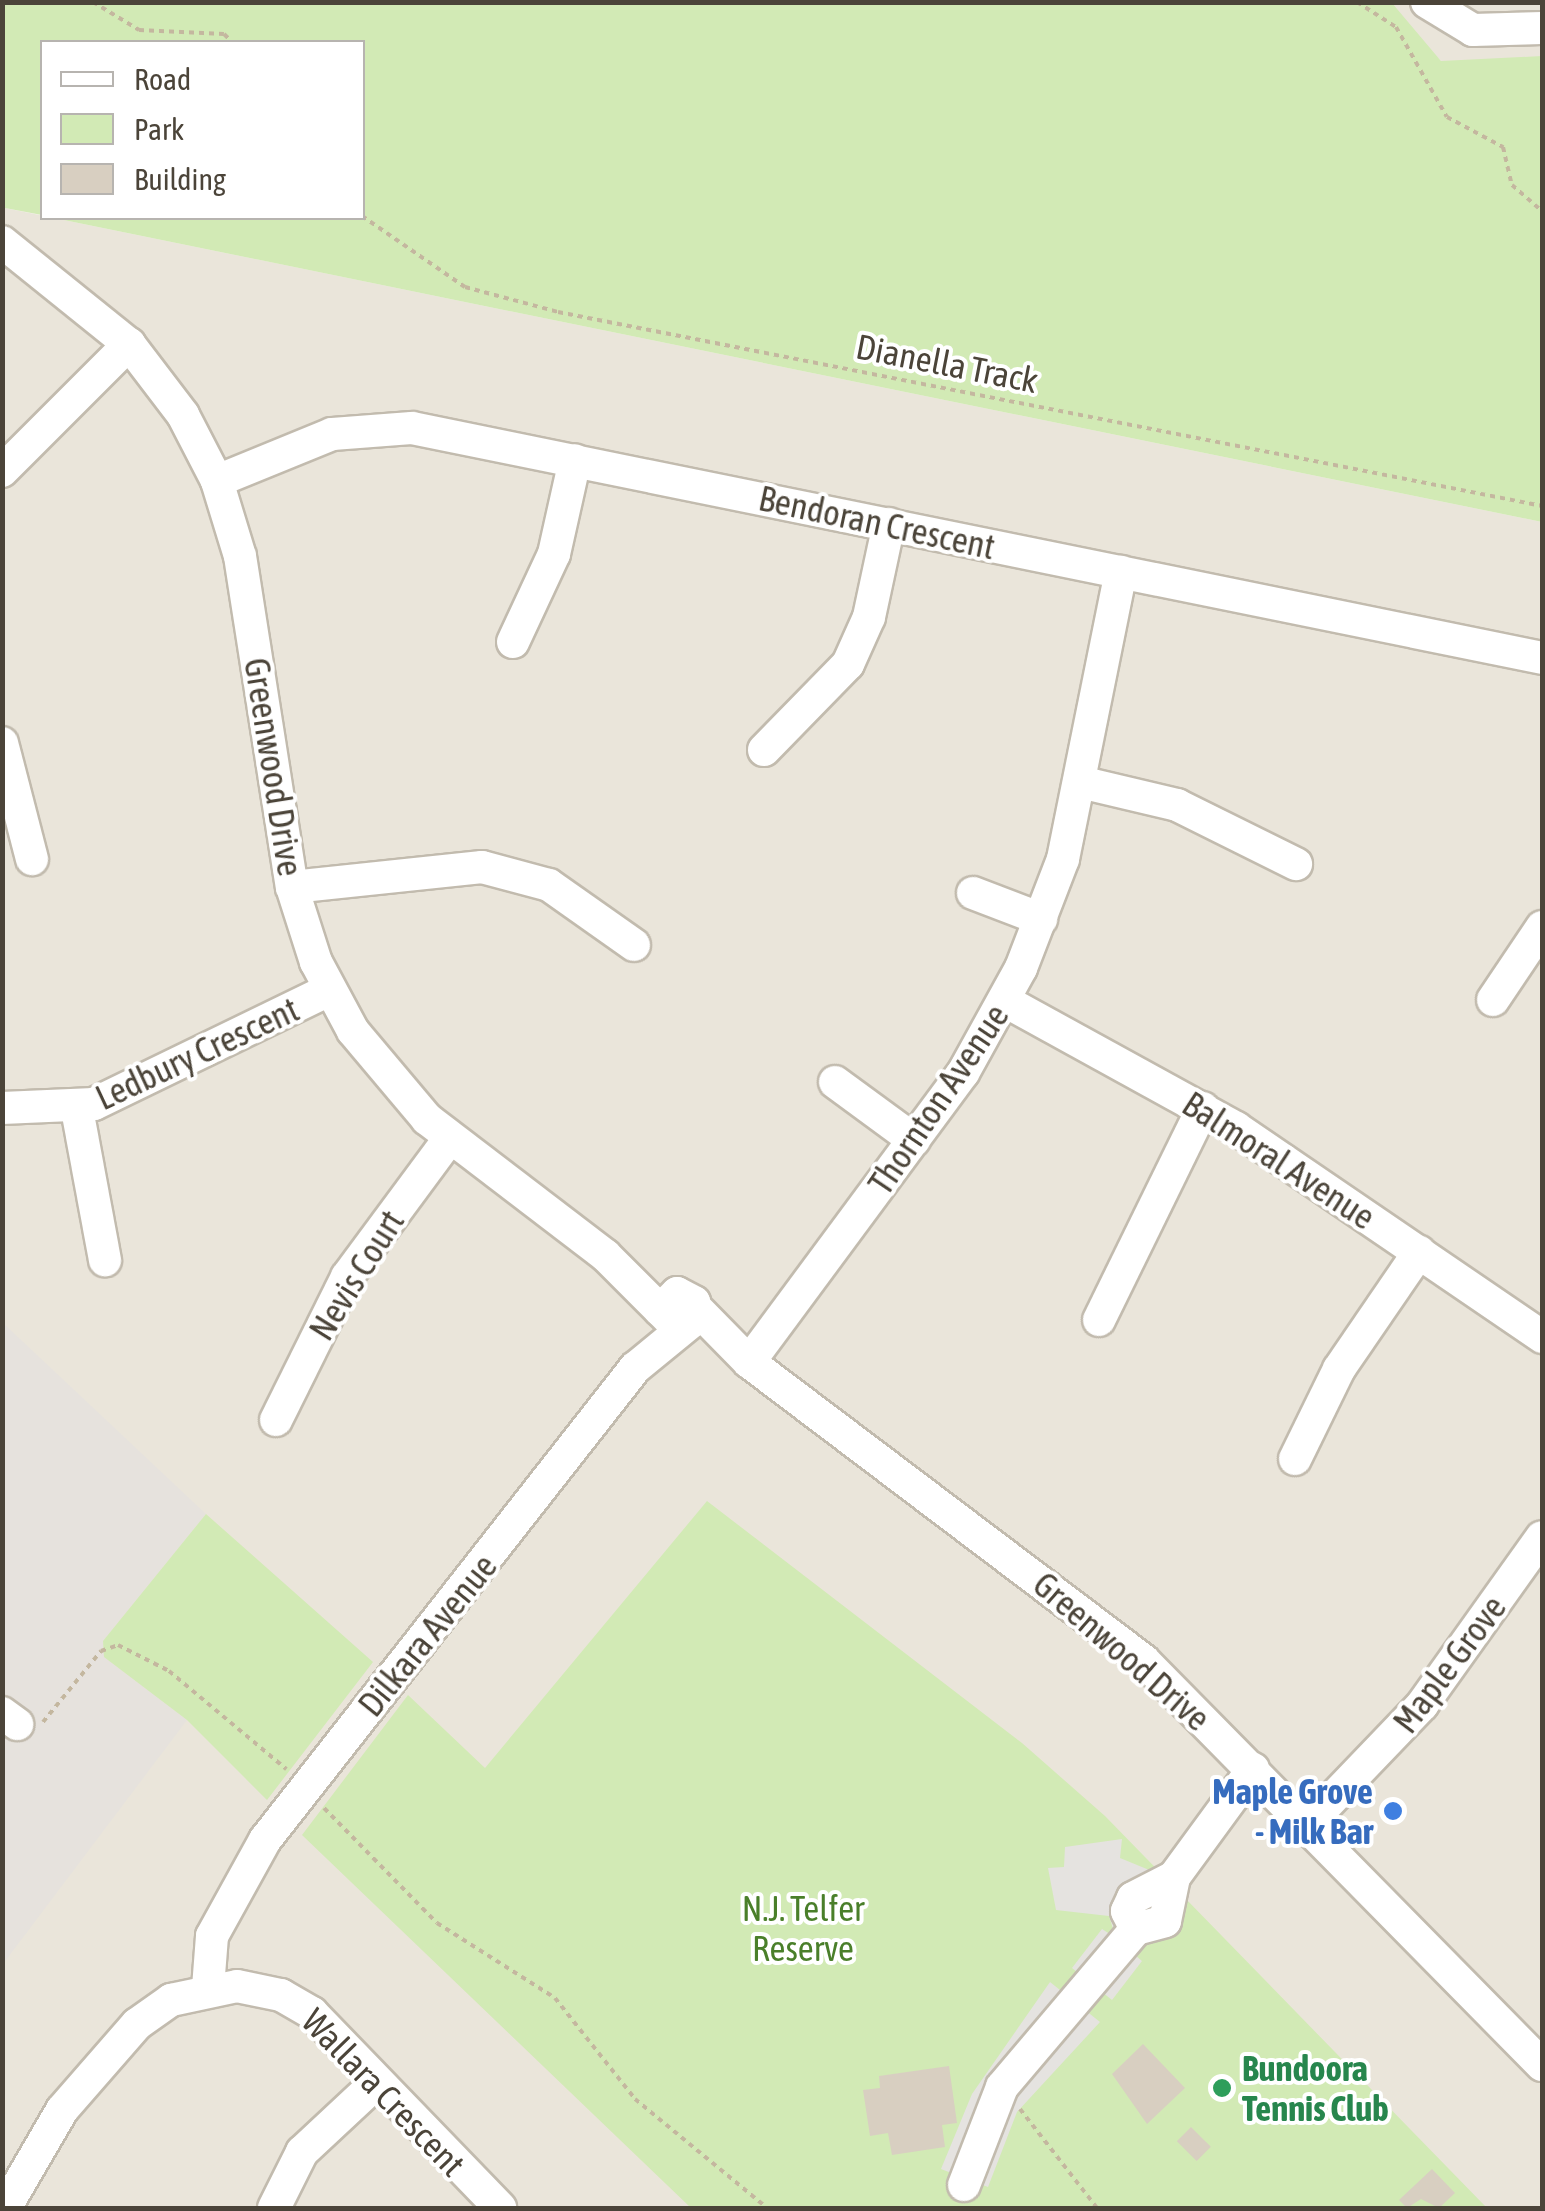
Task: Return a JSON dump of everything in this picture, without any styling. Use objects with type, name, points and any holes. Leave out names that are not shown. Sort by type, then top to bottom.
[{"type":"street","points":[[1427,2],[1473,30],[1542,28]]},
{"type":"street","name":"Greenwood Drive","points":[[2,242],[129,344],[183,415],[217,480],[240,556],[292,888],[329,990],[387,1076],[450,1138],[675,1313],[749,1362],[1118,1639],[1253,1769],[1542,2066]]},
{"type":"street","points":[[2,470],[129,344]]},
{"type":"street","name":"Bendoran Crescent","points":[[217,480],[318,438],[378,428],[575,460],[1542,658]]},
{"type":"street","points":[[514,642],[554,554],[575,460]]},
{"type":"street","points":[[764,750],[848,664],[870,617],[889,524]]},
{"type":"street","name":"Thornton Avenue","points":[[749,1362],[914,1140],[1006,1001],[1040,919],[1080,782],[1121,572]]},
{"type":"street","points":[[2,744],[32,859]]},
{"type":"street","points":[[1080,782],[1177,806],[1296,864]]},
{"type":"street","points":[[292,888],[482,867],[548,885],[634,944]]},
{"type":"street","points":[[973,892],[1040,919]]},
{"type":"street","points":[[1493,1000],[1542,927]]},
{"type":"street","name":"Ledbury Crescent","points":[[2,1108],[77,1109],[329,990]]},
{"type":"street","name":"Balmoral Avenue","points":[[1006,1001],[1203,1108],[1542,1337]]},
{"type":"street","points":[[835,1082],[914,1140]]},
{"type":"street","points":[[1099,1320],[1203,1108]]},
{"type":"street","points":[[77,1109],[104,1260]]},
{"type":"street","name":"Nevis Court","points":[[276,1420],[347,1277],[450,1138]]},
{"type":"street","points":[[1295,1459],[1338,1369],[1419,1252]]},
{"type":"street","name":"Dilkara Avenue","points":[[216,1987],[225,1906],[304,1791],[675,1313]]},
{"type":"street","name":"Maple Grove","points":[[1306,1826],[1422,1705],[1542,1538]]},
{"type":"street","points":[[964,2185],[1002,2087],[1136,1929],[1127,1912],[1133,1898],[1174,1878],[1253,1769]]},
{"type":"street","points":[[5,2208],[62,2110],[122,2039],[171,2000],[216,1987]]},
{"type":"street","name":"Wallara Crescent","points":[[216,1987],[297,2003],[500,2208]]},
{"type":"street","points":[[274,2208],[302,2152],[377,2082]]},
{"type":"path","points":[[93,2],[139,30],[224,34],[230,40]]},
{"type":"path","points":[[1357,2],[1396,28],[1447,117],[1503,147],[1512,185],[1542,211]]},
{"type":"path","name":"Dianella Track","points":[[365,218],[466,287],[558,312],[1542,506]]},
{"type":"path","points":[[10,1718],[32,1734],[101,1651],[130,1648],[228,1717],[437,1923],[555,1998],[635,2099],[768,2208]]},
{"type":"path","points":[[1002,2087],[1096,2208]]},
{"type":"shaded area","points":[[1386,3],[1542,3],[1542,167],[1441,61]]},
{"type":"shaded area","points":[[5,208],[40,215],[40,220],[64,220],[1542,522],[1542,2208],[3,2208]]},
{"type":"shaded area","points":[[2,1322],[206,1514],[103,1641],[104,1657],[187,1720],[3,1964]]},
{"type":"shaded area","points":[[1122,1839],[1120,1858],[1159,1874],[1173,1895],[1130,1951],[1142,1961],[1112,2000],[1072,1968],[1102,1929],[1116,1938],[1109,1916],[1056,1910],[1048,1868],[1064,1867],[1065,1847]]},
{"type":"shaded area","points":[[1050,1982],[1100,2022],[1017,2112],[988,2187],[941,2169],[972,2094]]},
{"type":"green space","points":[[2,3],[1392,3],[1441,61],[1542,56],[1542,522],[64,220],[365,220],[365,40],[40,40],[40,215],[5,208]]},
{"type":"green space","name":"N.J. Telfer Reserve","points":[[707,1501],[1022,1743],[1105,1816],[1487,2208],[691,2208],[302,1835],[408,1695],[485,1768]]},
{"type":"green space","points":[[206,1514],[373,1662],[267,1800],[187,1720],[104,1657],[103,1641]]},
{"type":"building","points":[[1143,2044],[1185,2088],[1147,2124],[1112,2074]]},
{"type":"building","points":[[949,2066],[957,2123],[942,2125],[945,2147],[892,2155],[888,2133],[870,2136],[863,2090],[880,2088],[879,2076]]},
{"type":"building","points":[[1191,2127],[1211,2147],[1197,2161],[1177,2141]]},
{"type":"building","points":[[1432,2169],[1455,2193],[1439,2208],[1421,2199],[1407,2208],[1399,2200]]},
{"type":"place","name":"Maple Grove - Milk Bar","points":[[1393,1811]]},
{"type":"place","name":"Bundoora Tennis Club","points":[[1222,2088]]}]
